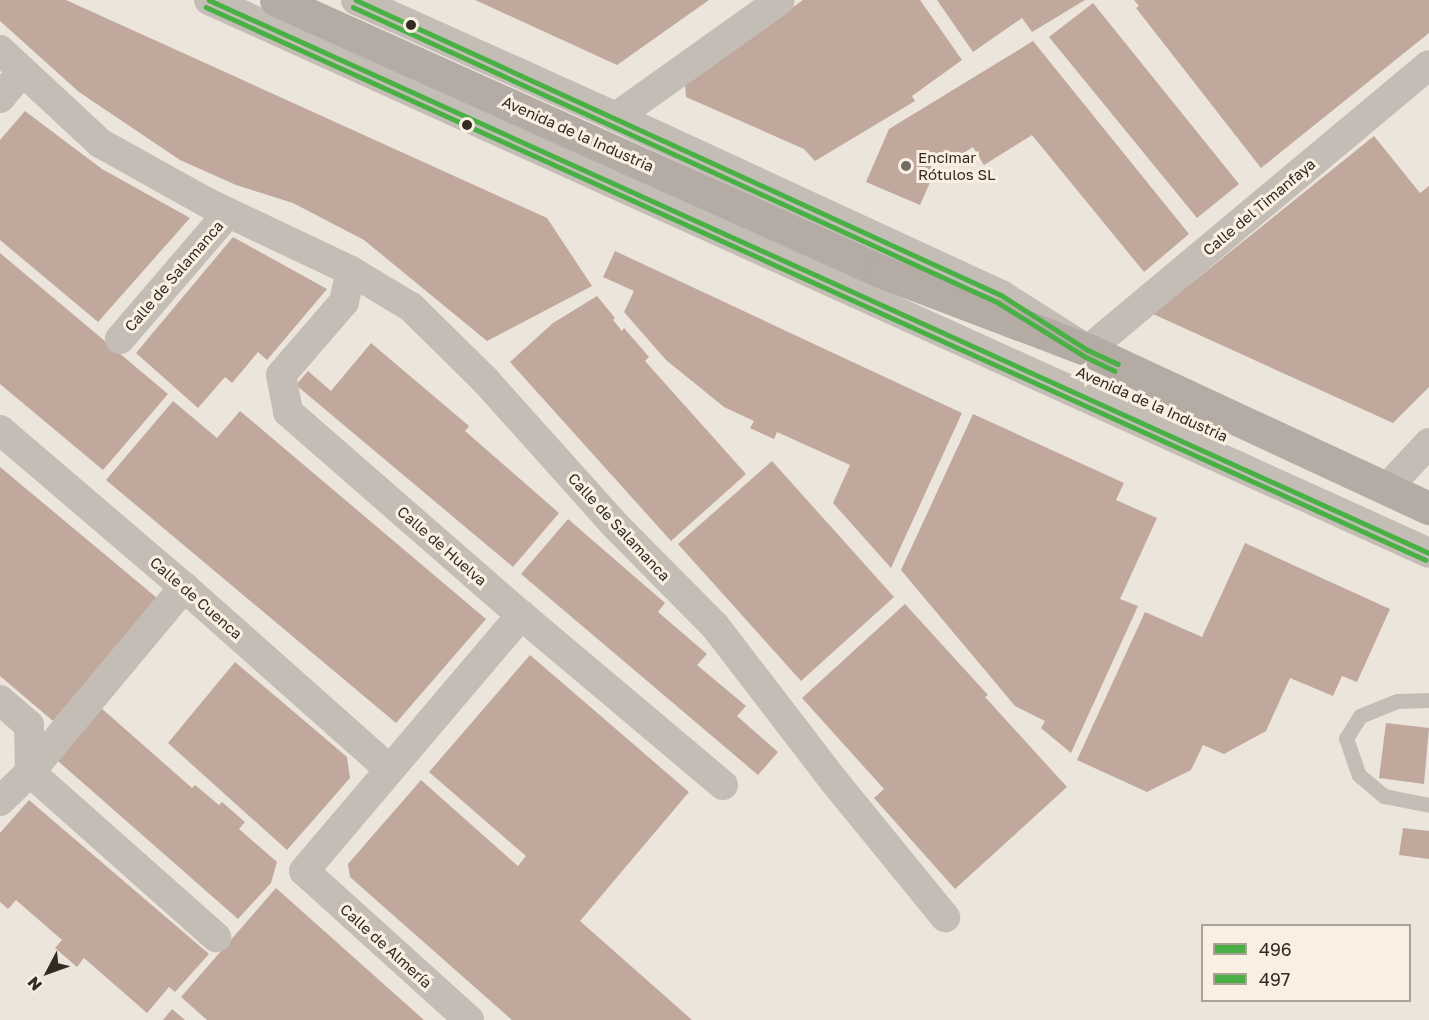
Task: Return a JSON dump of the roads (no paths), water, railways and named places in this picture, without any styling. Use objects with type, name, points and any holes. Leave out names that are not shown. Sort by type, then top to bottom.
[{"type":"main road","name":"Avenida de la Industria","points":[[276,0],[880,271],[1088,350],[1429,508]]},
{"type":"main road","name":"Avenida de la Industria","points":[[880,271],[986,329],[1429,530]]},
{"type":"street","name":"Avenida de la Industria","points":[[209,0],[1429,553]]},
{"type":"street","name":"Avenida de la Industria","points":[[356,0],[1001,295],[1088,350]]},
{"type":"street","points":[[616,117],[780,0]]},
{"type":"street","name":"Calle de Salamanca","points":[[0,50],[100,143],[228,213],[351,271],[411,308],[485,380],[614,524],[715,626],[834,781],[945,917]]},
{"type":"street","name":"Calle del Timanfaya","points":[[1088,350],[1429,65]]},
{"type":"street","points":[[0,98],[23,71]]},
{"type":"street","name":"Calle de Salamanca","points":[[120,339],[228,213]]},
{"type":"street","name":"Calle de Huelva","points":[[351,271],[344,302],[281,375],[288,412],[521,615],[723,785]]},
{"type":"street","name":"Calle de Cuenca","points":[[0,430],[184,587],[389,770]]},
{"type":"street","points":[[1386,489],[1426,449]]},
{"type":"street","points":[[0,801],[30,772],[184,587]]},
{"type":"street","points":[[389,770],[521,615]]},
{"type":"street","points":[[0,700],[29,725],[30,772],[216,937]]},
{"type":"street","name":"Calle de Almería","points":[[389,770],[304,871],[469,1020]]},
{"type":"lane","points":[[1429,700],[1397,701],[1360,716],[1346,738],[1359,775],[1384,796],[1429,805]]},
{"type":"place","name":"Encimar Rótulos SL","points":[[906,166]]}]
